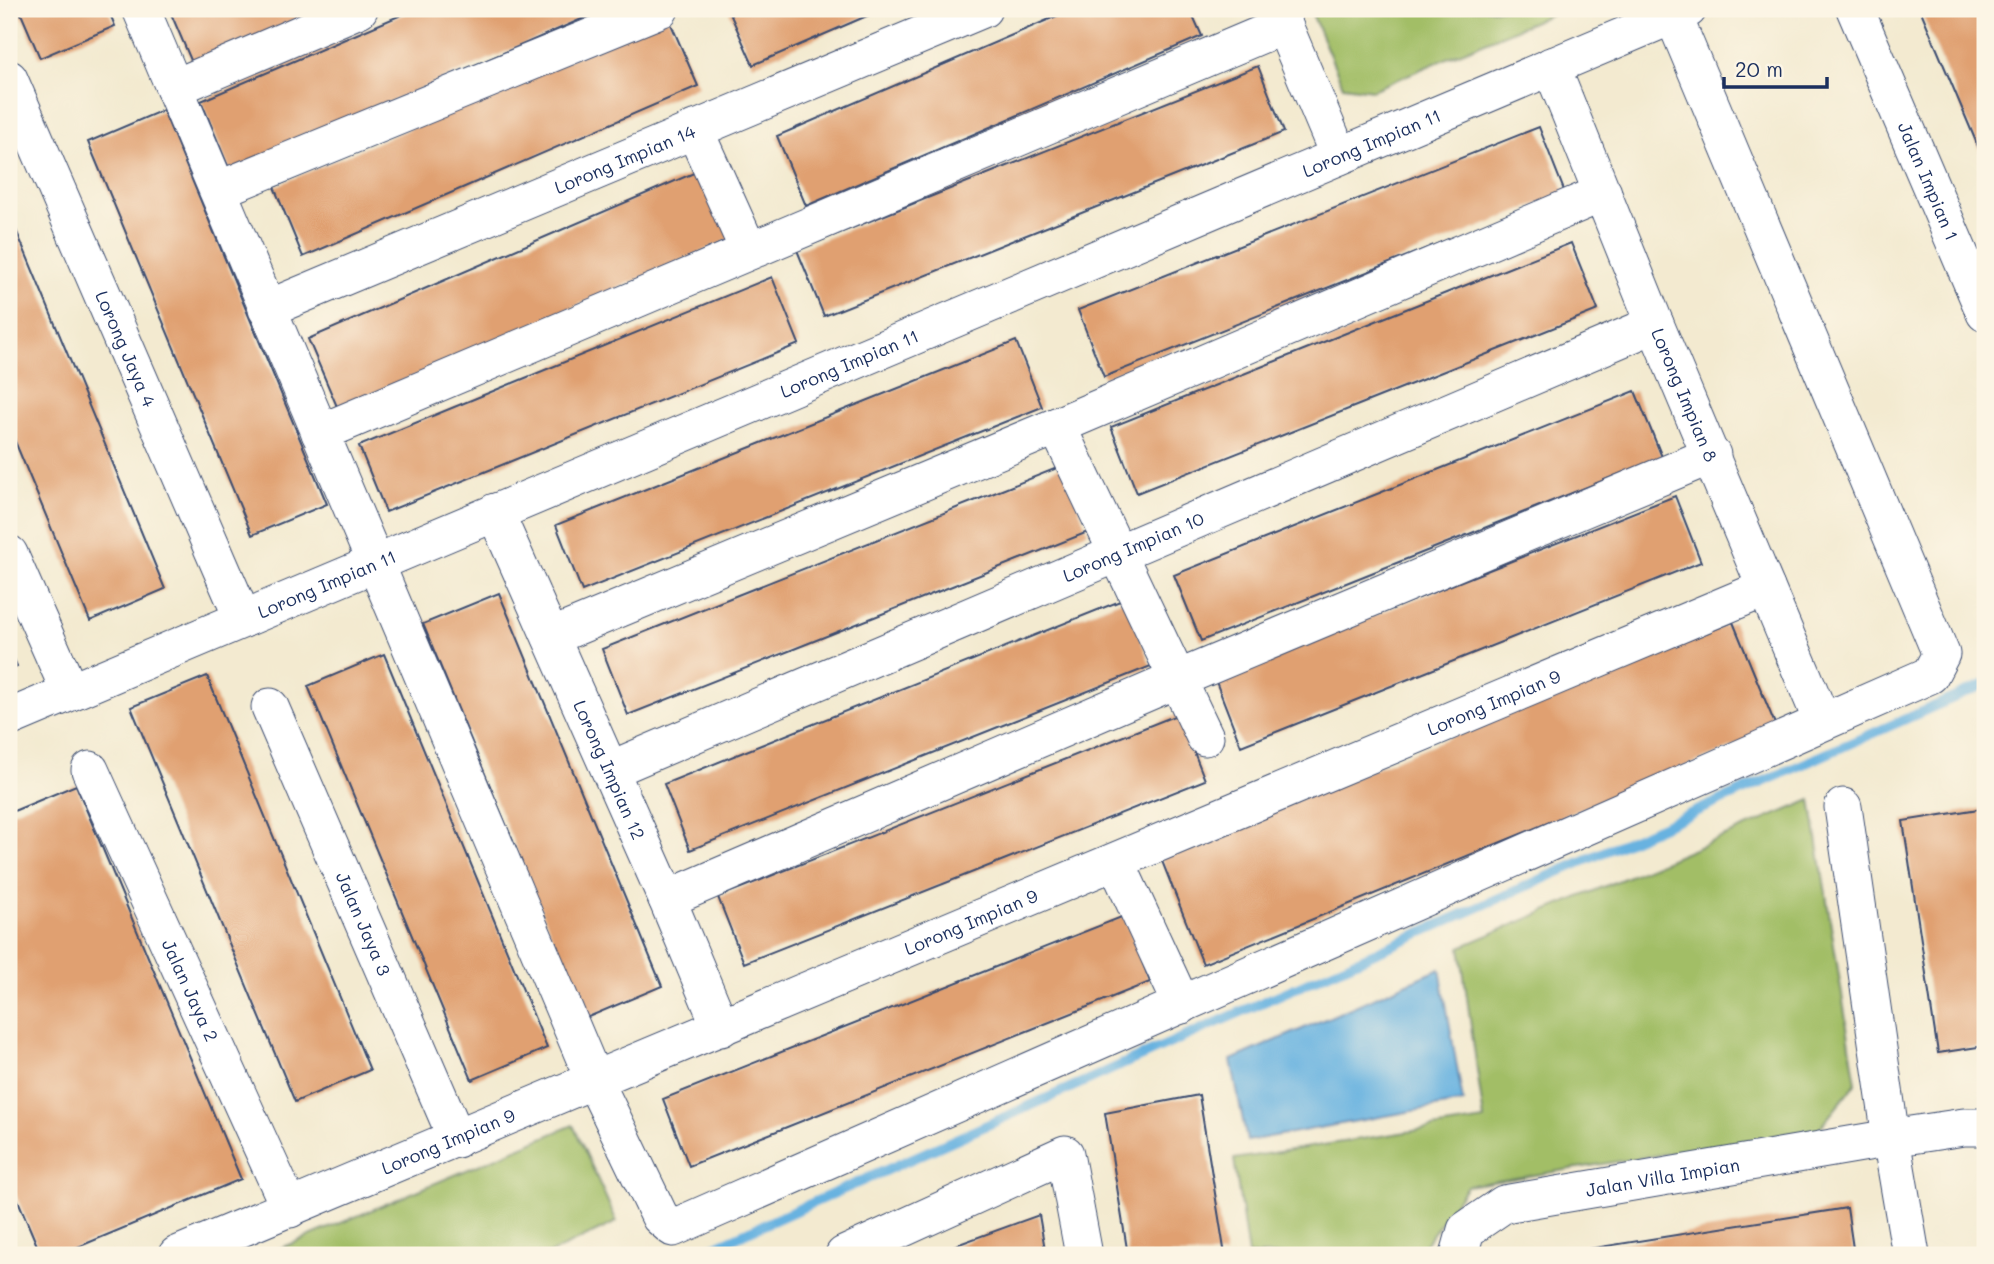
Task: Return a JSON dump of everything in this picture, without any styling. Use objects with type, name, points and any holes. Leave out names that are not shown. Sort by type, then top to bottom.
[{"type":"street","points":[[141,9],[594,1080],[660,1217],[673,1228],[1930,675],[1941,654],[1680,12]]},
{"type":"street","points":[[174,88],[359,9]]},
{"type":"street","name":"Lorong Impian 14","points":[[267,309],[983,9]]},
{"type":"street","name":"Jalan Impian 1","points":[[1855,9],[1985,313]]},
{"type":"street","points":[[218,190],[648,11]]},
{"type":"street","name":"Lorong Impian 11","points":[[9,718],[1680,12]]},
{"type":"street","points":[[320,433],[749,251],[1280,17],[1339,156]]},
{"type":"street","name":"Lorong Impian 8","points":[[1551,66],[1655,324],[1822,721]]},
{"type":"street","name":"Lorong Jaya 4","points":[[9,79],[243,619]]},
{"type":"street","points":[[694,129],[749,251]]},
{"type":"street","points":[[551,637],[1057,426],[1604,193]]},
{"type":"street","name":"Lorong Impian 10","points":[[610,770],[1655,324]]},
{"type":"street","points":[[1057,426],[1205,737]]},
{"type":"street","points":[[667,899],[1178,679],[1712,455]]},
{"type":"street","name":"Lorong Impian 12","points":[[495,512],[667,899],[721,1028]]},
{"type":"street","points":[[9,554],[70,692]]},
{"type":"street","name":"Lorong Impian 9","points":[[177,1255],[1766,588]]},
{"type":"street","name":"Jalan Jaya 3","points":[[270,707],[457,1139]]},
{"type":"street","name":"Jalan Jaya 2","points":[[90,770],[290,1209]]},
{"type":"street","points":[[1843,807],[1891,1138],[1911,1255]]},
{"type":"street","points":[[1116,862],[1182,1005]]},
{"type":"street","name":"Jalan Villa Impian","points":[[1459,1255],[1466,1230],[1504,1204],[1978,1124]]},
{"type":"street","points":[[844,1255],[1065,1154],[1084,1255]]},
{"type":"green space","points":[[1310,9],[1563,9],[1372,90],[1343,86]]},
{"type":"green space","points":[[1811,800],[1856,1083],[1819,1129],[1467,1186],[1421,1250],[1393,1255],[1248,1255],[1234,1159],[1484,1120],[1460,947]]},
{"type":"green space","points":[[573,1125],[617,1222],[547,1255],[265,1255]]},
{"type":"water","points":[[1440,969],[1463,1102],[1247,1141],[1231,1060]]},
{"type":"building","points":[[19,9],[108,9],[115,26],[40,58]]},
{"type":"building","points":[[169,9],[322,9],[193,65]]},
{"type":"building","points":[[415,9],[605,9],[230,171],[201,101]]},
{"type":"building","points":[[728,9],[883,9],[753,65]]},
{"type":"building","points":[[1073,9],[1190,9],[1202,36],[806,206],[777,136]]},
{"type":"building","points":[[1920,9],[1985,9],[1985,163]]},
{"type":"building","points":[[668,17],[698,86],[303,257],[274,187]]},
{"type":"building","points":[[1258,66],[1284,132],[824,316],[797,250]]},
{"type":"building","points":[[163,110],[327,504],[252,535],[88,142]]},
{"type":"building","points":[[1539,127],[1565,193],[1104,377],[1078,310]]},
{"type":"building","points":[[703,169],[733,238],[338,409],[308,339]]},
{"type":"building","points":[[9,213],[165,589],[90,621],[9,427]]},
{"type":"building","points":[[1571,243],[1598,310],[1137,493],[1111,427]]},
{"type":"building","points":[[772,277],[799,344],[386,512],[359,446]]},
{"type":"building","points":[[1016,341],[1042,407],[582,591],[556,525]]},
{"type":"building","points":[[1635,391],[1662,457],[1201,641],[1174,575]]},
{"type":"building","points":[[1062,466],[1088,532],[628,715],[602,649]]},
{"type":"building","points":[[1675,496],[1701,562],[1241,746],[1215,679]]},
{"type":"building","points":[[499,593],[662,986],[586,1018],[423,624]]},
{"type":"building","points":[[1125,599],[1151,666],[690,850],[664,784]]},
{"type":"building","points":[[1733,622],[1777,729],[1203,964],[1160,856]]},
{"type":"building","points":[[9,647],[17,666],[9,670]]},
{"type":"building","points":[[384,654],[547,1048],[472,1080],[308,686]]},
{"type":"building","points":[[207,676],[370,1070],[295,1102],[131,707]]},
{"type":"building","points":[[1179,714],[1205,780],[744,963],[718,897]]},
{"type":"building","points":[[76,785],[241,1179],[59,1255],[41,1255],[9,1179],[9,813]]},
{"type":"building","points":[[1985,808],[1985,1046],[1938,1053],[1903,821]]},
{"type":"building","points":[[1124,916],[1150,982],[689,1166],[663,1099]]},
{"type":"building","points":[[1199,1095],[1225,1255],[1128,1255],[1105,1113]]},
{"type":"building","points":[[1847,1208],[1854,1255],[1556,1255],[1556,1254]]},
{"type":"building","points":[[1039,1215],[1046,1255],[929,1255]]},
{"type":"waterway","points":[[696,1255],[1985,684]]}]
